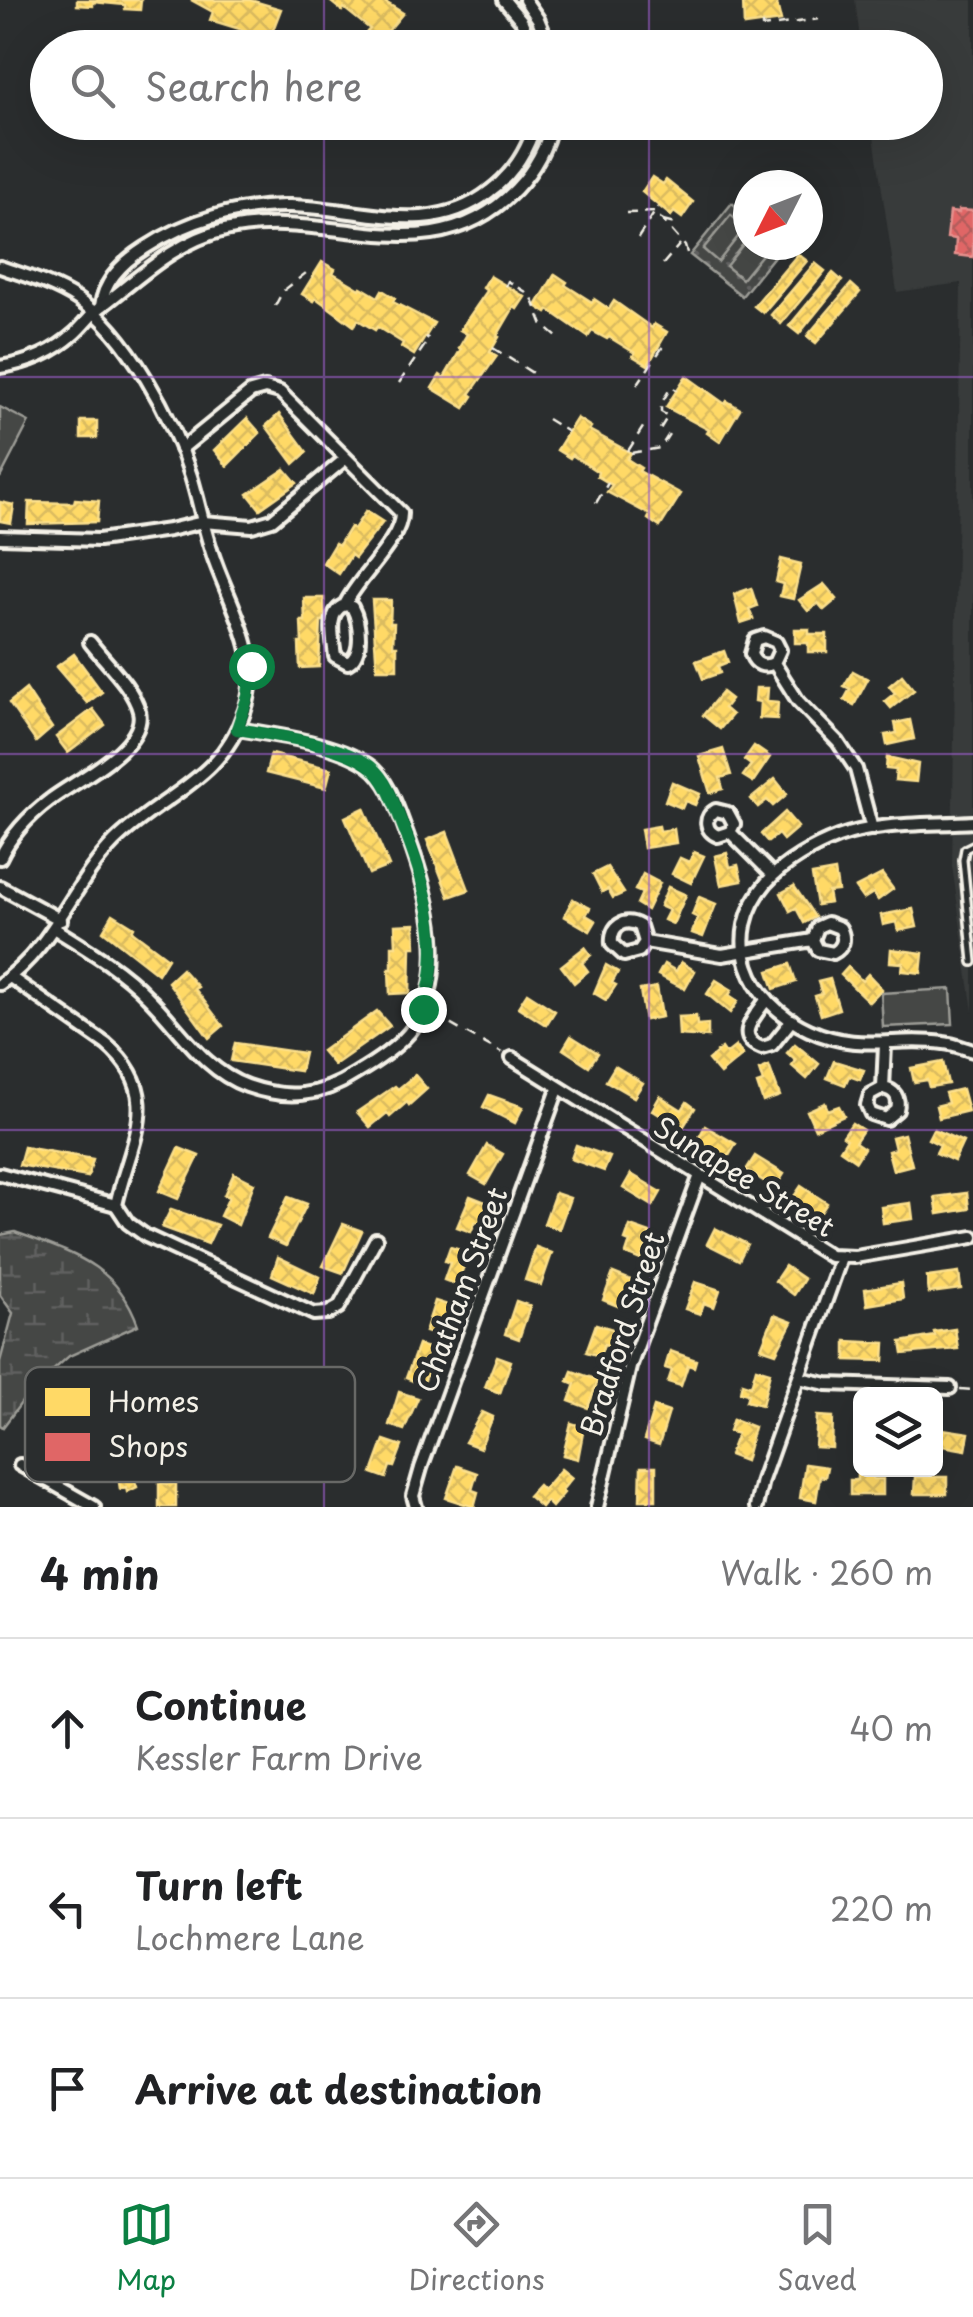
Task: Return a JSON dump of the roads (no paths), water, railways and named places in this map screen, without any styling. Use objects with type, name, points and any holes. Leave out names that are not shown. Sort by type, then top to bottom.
[{"type":"street","points":[[504,0],[525,30]]},
{"type":"street","points":[[526,0],[542,30]]},
{"type":"street","points":[[98,310],[105,286],[142,250],[173,232],[234,211],[291,206],[418,219],[460,210],[484,196],[511,172],[527,140]]},
{"type":"street","points":[[0,367],[44,354],[172,253],[224,230],[266,224],[295,225],[409,237],[452,231],[491,212],[522,183],[545,140]]},
{"type":"street","points":[[0,267],[58,289],[98,310],[150,388],[181,449],[249,650],[250,682],[237,729],[217,761],[195,783],[113,844],[58,925],[5,980],[106,1044],[120,1056],[137,1082],[142,1098],[140,1119],[116,1205]]},
{"type":"street","points":[[181,449],[251,392],[265,388],[280,392],[396,506],[401,521],[345,605],[337,607],[333,614],[334,652],[341,662],[348,663],[355,660],[358,652],[356,614],[345,605]]},
{"type":"street","points":[[0,537],[99,540],[203,522],[266,524],[345,459]]},
{"type":"street","points":[[0,858],[34,815],[123,749],[140,726],[133,699],[90,642]]},
{"type":"street","points":[[774,663],[798,701],[838,742],[856,769],[872,829]]},
{"type":"street","points":[[0,887],[58,925],[145,993],[212,1067],[237,1082],[265,1090],[308,1094],[336,1087],[396,1046],[415,1024],[430,984],[432,912],[411,846],[381,778],[371,767],[345,754],[237,729]]},
{"type":"street","points":[[973,822],[872,829],[832,840],[774,875],[752,906],[742,951],[748,970],[767,1000],[792,1020],[835,1040],[884,1045],[943,1043],[973,1051]]},
{"type":"street","points":[[730,832],[774,875]]},
{"type":"street","points":[[645,942],[711,954],[813,940]]},
{"type":"street","points":[[767,1000],[748,1025],[747,1035],[752,1044],[772,1046],[792,1020]]},
{"type":"street","points":[[883,1088],[884,1045]]},
{"type":"street","name":"Sunapee Street","points":[[512,1058],[821,1253],[841,1258],[973,1238]]},
{"type":"street","name":"Chatham Street","points":[[416,1507],[413,1496],[421,1468],[558,1089]]},
{"type":"street","points":[[0,1174],[116,1205],[128,1223],[146,1236],[314,1314],[340,1307],[376,1240]]},
{"type":"street","name":"Bradford Street","points":[[597,1507],[630,1367],[699,1178]]},
{"type":"street","points":[[756,1507],[762,1480],[841,1258]]},
{"type":"street","points":[[799,1378],[827,1384],[950,1388]]},
{"type":"street","points":[[20,1465],[25,1468]]},
{"type":"street","points":[[48,1482],[87,1505]]},
{"type":"lane","points":[[973,845],[965,849],[963,860],[973,962]]}]
